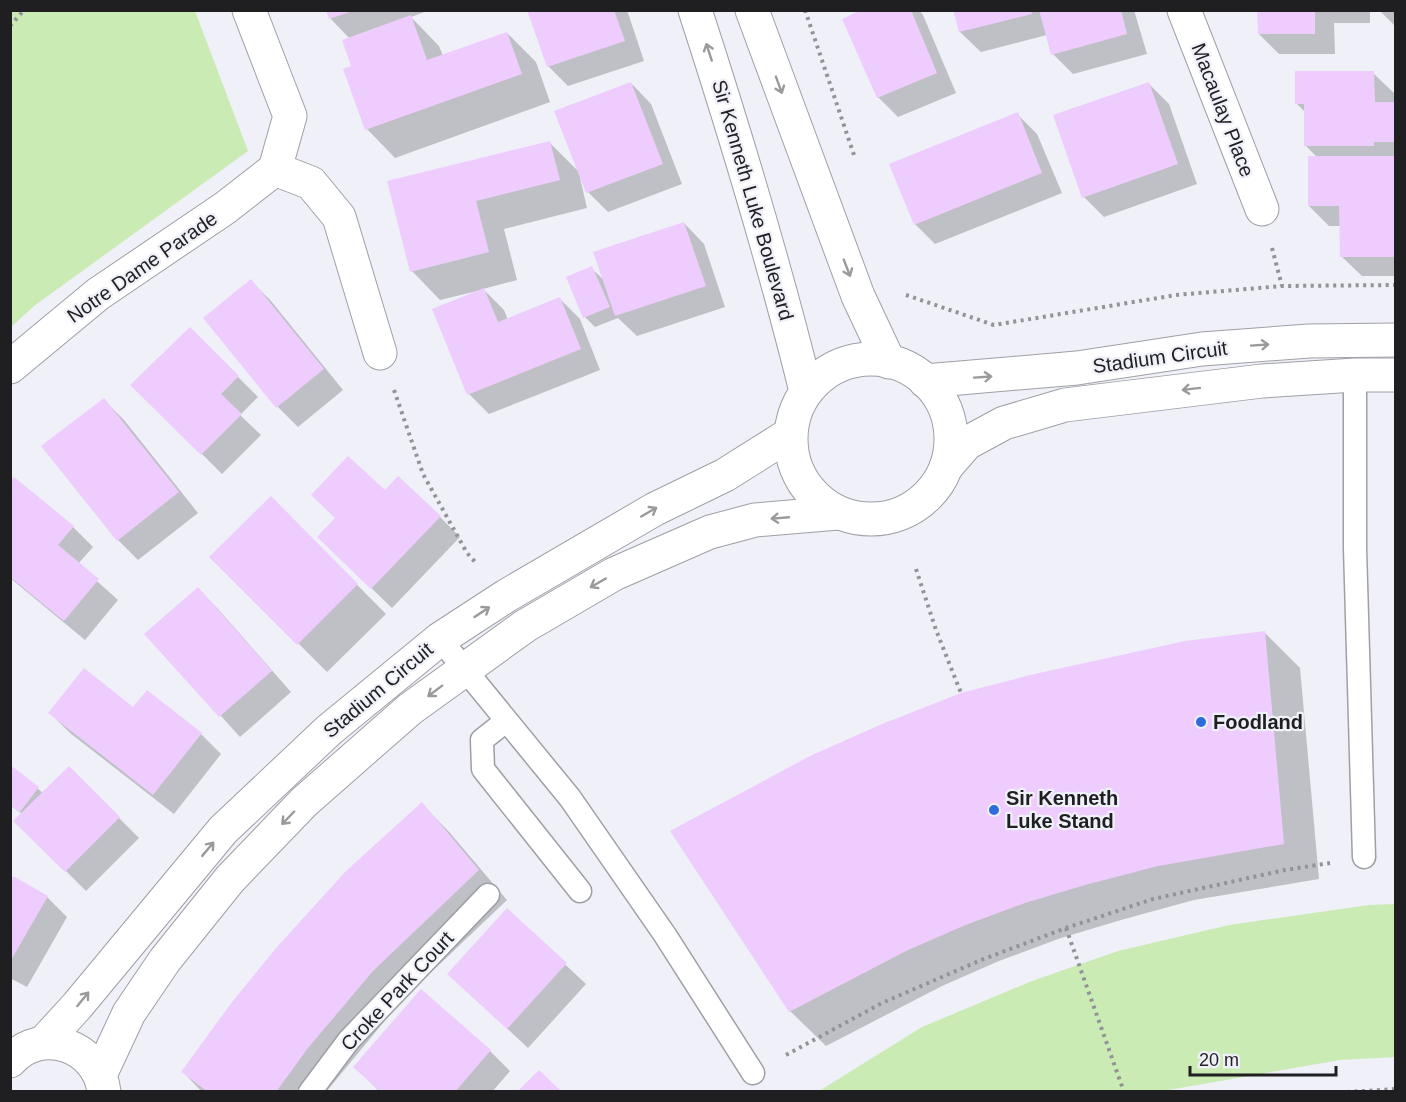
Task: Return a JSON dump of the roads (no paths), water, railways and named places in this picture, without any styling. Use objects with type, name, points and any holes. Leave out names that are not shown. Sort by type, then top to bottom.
[{"type":"street","points":[[249,10],[290,116],[275,169],[311,183],[339,217],[381,353]]},
{"type":"street","name":"Sir Kenneth Luke Boulevard","points":[[695,10],[747,171],[806,391]]},
{"type":"street","points":[[752,10],[858,296],[889,362]]},
{"type":"street","name":"Macaulay Place","points":[[1184,10],[1262,209]]},
{"type":"street","name":"Notre Dame Parade","points":[[10,367],[98,294],[225,208],[275,169]]},
{"type":"street","name":"Stadium Circuit","points":[[925,381],[1077,368],[1202,349],[1310,341],[1395,340]]},
{"type":"street","points":[[866,359],[889,362],[908,368],[925,381],[940,399],[949,420],[951,444],[946,467],[937,484],[925,499],[909,510],[886,518],[862,519],[838,513],[817,500],[802,481],[793,458],[790,434],[795,412],[806,391],[823,375],[843,364],[866,359]]},
{"type":"street","name":"Stadium Circuit","points":[[946,467],[967,443],[1004,423],[1065,405],[1262,381],[1355,375],[1395,375]]},
{"type":"street","name":"Stadium Circuit","points":[[23,1049],[77,1006],[223,830],[329,730],[440,639],[506,596],[655,508],[724,475],[790,434]]},
{"type":"street","name":"Stadium Circuit","points":[[104,1087],[129,1013],[165,960],[230,879],[304,802],[410,710],[525,626],[614,574],[710,532],[754,520],[838,513]]},
{"type":"street","points":[[23,1049],[61,1043],[78,1049],[91,1060],[104,1087]]},
{"type":"lane","points":[[1355,375],[1355,548],[1364,857]]},
{"type":"lane","points":[[440,639],[577,807],[665,935],[753,1073]]},
{"type":"lane","points":[[506,721],[482,741],[483,769],[580,891]]},
{"type":"lane","name":"Croke Park Court","points":[[310,1092],[349,1040],[488,895]]},
{"type":"place","name":"Foodland","points":[[1201,722]]},
{"type":"place","name":"Sir Kenneth Luke Stand","points":[[994,810]]}]
